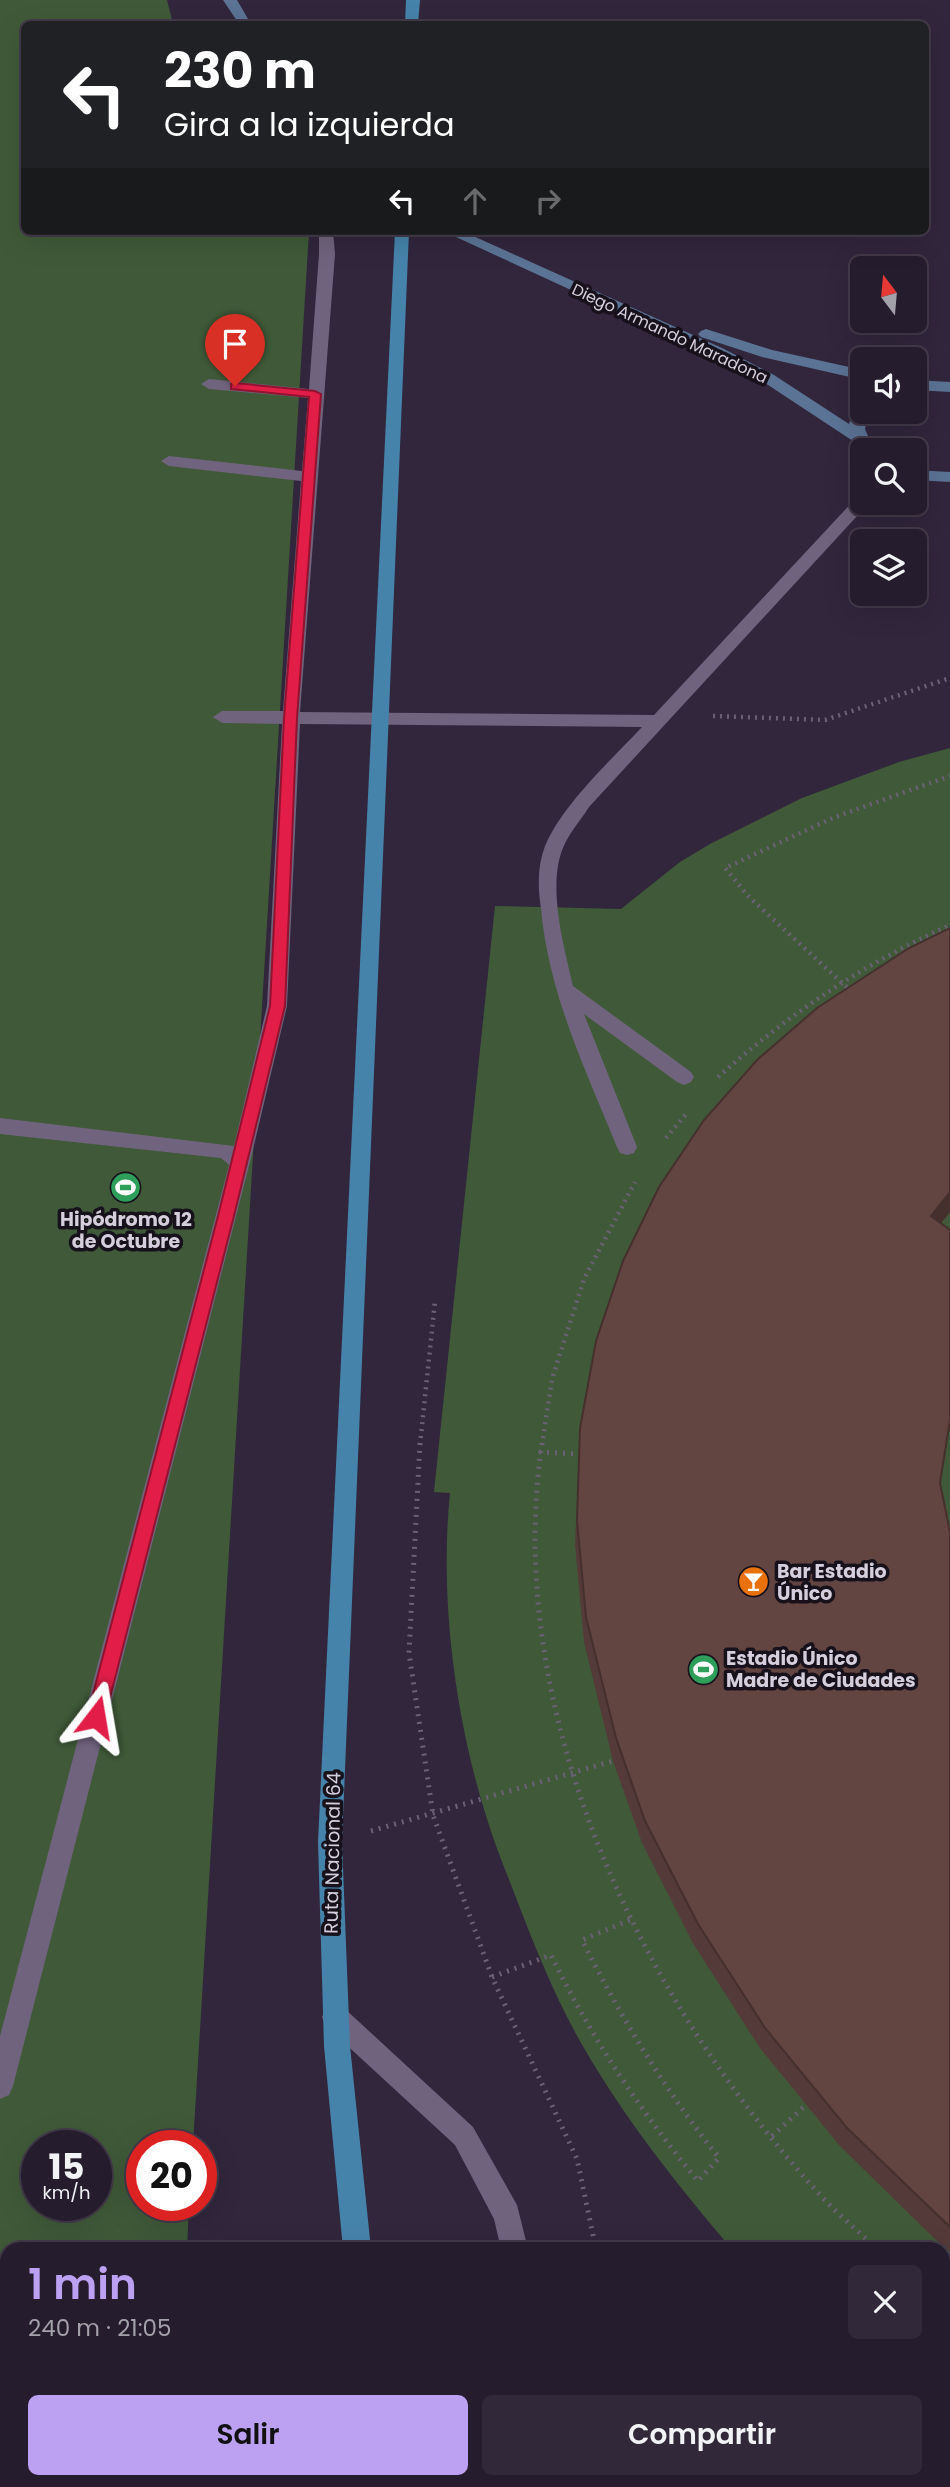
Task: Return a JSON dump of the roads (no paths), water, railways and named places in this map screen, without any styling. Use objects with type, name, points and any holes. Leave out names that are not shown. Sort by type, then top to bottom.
[{"type":"main road","points":[[230,0],[243,21]]},
{"type":"main road","points":[[412,21],[413,0]]},
{"type":"main road","name":"Ruta Nacional 64","points":[[356,2242],[346,2175],[335,2017],[330,1842],[402,235]]},
{"type":"main road","name":"Diego Armando Maradona","points":[[459,235],[716,351],[768,378],[855,438]]},
{"type":"main road","name":"Diego Armando Maradona","points":[[552,278],[725,341],[768,354],[850,372]]},
{"type":"main road","points":[[927,386],[950,387]]},
{"type":"main road","points":[[927,476],[950,477]]},
{"type":"lane","points":[[0,2086],[240,1162],[277,1006],[291,718],[327,254],[326,235]]},
{"type":"lane","points":[[209,384],[315,394]]},
{"type":"lane","points":[[169,461],[308,477]]},
{"type":"lane","points":[[627,1147],[564,990],[553,939],[547,879],[554,847],[583,802],[850,515]]},
{"type":"lane","points":[[222,717],[659,721]]},
{"type":"lane","points":[[564,990],[684,1077]]},
{"type":"lane","points":[[0,1126],[226,1151],[240,1162]]},
{"type":"lane","points":[[335,2017],[464,2136],[507,2215],[513,2242]]},
{"type":"place","name":"Hipódromo 12 de Octubre","points":[[126,1188]]},
{"type":"place","name":"Bar Estadio Único","points":[[754,1582]]},
{"type":"place","name":"Estadio Único Madre de Ciudades","points":[[703,1669]]}]
